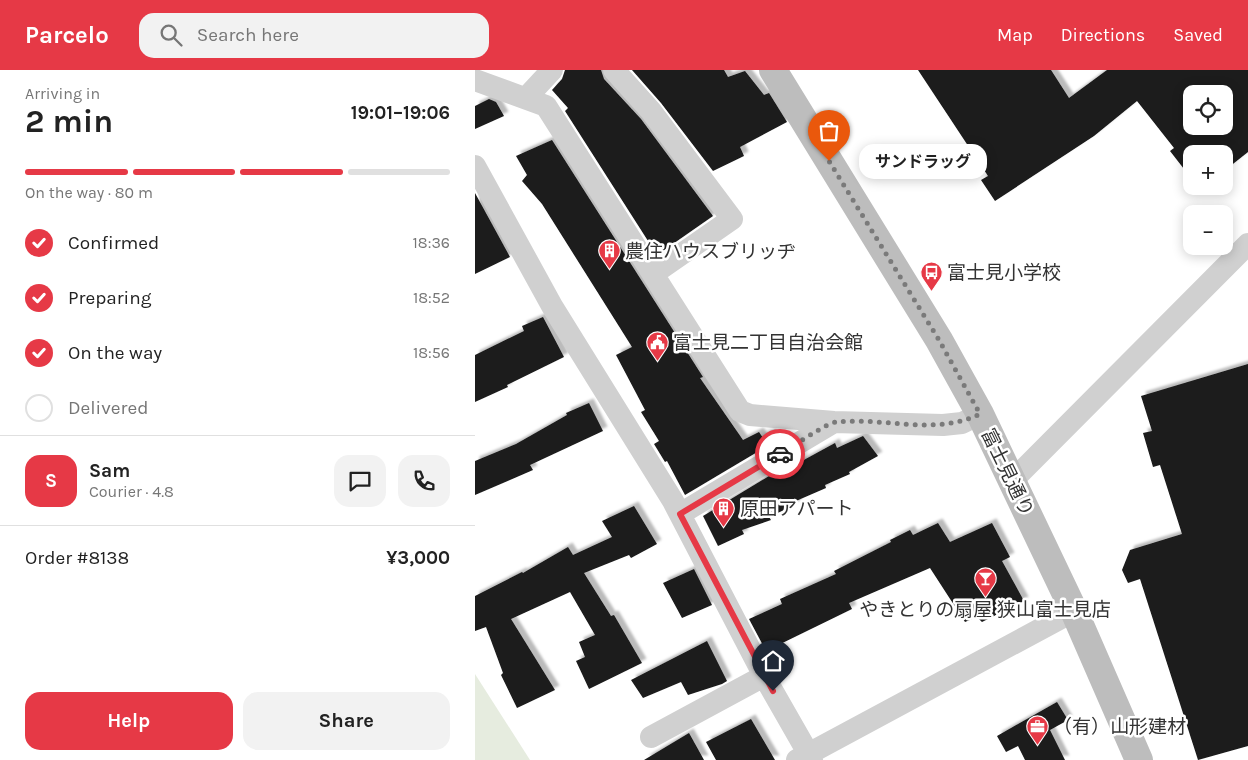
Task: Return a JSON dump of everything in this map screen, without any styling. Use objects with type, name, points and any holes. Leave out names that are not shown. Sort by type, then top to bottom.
[{"type":"street","points":[[526,98],[552,70]]},
{"type":"street","points":[[614,70],[651,111],[732,219],[653,274]]},
{"type":"street","name":"富士見通り","points":[[781,73],[939,340],[980,414],[1074,611],[1139,760]]},
{"type":"street","points":[[475,80],[546,106],[740,411],[750,415],[834,422],[943,425],[962,423],[980,414]]},
{"type":"street","points":[[475,166],[552,306],[680,514],[806,758],[1074,611]]},
{"type":"street","points":[[1013,480],[1248,244]]},
{"type":"street","points":[[680,514],[834,422]]},
{"type":"street","points":[[651,737],[764,676]]},
{"type":"shaded area","points":[[475,674],[530,760],[475,760]]},
{"type":"building","points":[[565,70],[601,70],[604,79],[641,119],[713,216],[657,255],[565,111],[568,108],[552,90],[562,79]]},
{"type":"building","points":[[632,70],[724,70],[728,77],[745,71],[764,95],[769,93],[787,122],[740,147],[744,156],[713,171],[661,103]]},
{"type":"building","points":[[918,70],[1051,70],[1069,98],[1107,70],[1248,70],[1248,152],[1233,164],[1233,145],[1183,145],[1183,168],[1170,151],[1174,148],[1137,101],[1094,136],[995,201],[981,180],[988,176]]},
{"type":"building","points":[[489,99],[496,102],[504,116],[475,129],[475,106]]},
{"type":"building","points":[[552,140],[703,377],[700,378],[743,440],[759,432],[763,438],[771,433],[776,441],[685,495],[667,461],[665,462],[654,444],[659,441],[641,412],[645,410],[616,355],[632,347],[542,204],[522,181],[527,175],[516,156]]},
{"type":"building","points":[[475,193],[510,257],[475,274]]},
{"type":"building","points":[[543,317],[564,357],[507,385],[508,387],[475,402],[475,355],[524,331],[522,326]]},
{"type":"building","points":[[1248,364],[1248,746],[1198,760],[1140,579],[1128,583],[1122,570],[1130,550],[1182,534],[1160,465],[1153,467],[1143,433],[1152,431],[1141,396]]},
{"type":"building","points":[[589,403],[603,431],[530,465],[533,470],[475,495],[475,461],[516,444],[567,415],[566,413]]},
{"type":"building","points":[[863,436],[878,456],[849,472],[850,474],[825,485],[826,488],[796,501],[797,504],[769,517],[771,520],[742,530],[744,534],[718,546],[703,516],[789,464],[791,467],[835,443],[837,448]]},
{"type":"building","points":[[634,506],[657,544],[631,558],[629,555],[584,573],[611,616],[614,615],[642,663],[589,689],[576,661],[585,657],[579,642],[595,635],[570,592],[511,619],[555,690],[517,708],[501,675],[503,673],[486,627],[475,631],[475,596],[523,573],[568,547],[573,555],[612,537],[602,521]]},
{"type":"building","points":[[938,523],[950,542],[992,523],[1010,557],[1002,561],[1024,601],[982,622],[977,617],[965,622],[930,568],[849,603],[852,609],[766,651],[749,619],[782,604],[780,599],[836,574],[834,571],[891,542],[890,540],[910,530],[913,535]]},
{"type":"building","points":[[694,569],[712,605],[682,618],[663,583]]},
{"type":"building","points":[[707,641],[727,681],[688,695],[681,682],[643,698],[631,680]]},
{"type":"building","name":"（有）山形建材","points":[[1057,702],[1068,720],[1050,730],[1065,760],[1025,760],[1018,746],[1006,752],[997,736]]},
{"type":"building","points":[[751,719],[775,760],[716,760],[706,742]]},
{"type":"building","points":[[689,733],[704,760],[644,760]]},
{"type":"way so far","points":[[780,454],[834,422],[943,425],[962,423],[980,414],[939,340],[829,161]]},
{"type":"place","name":"サンドラッグ","points":[[829,161]]},
{"type":"place","name":"農住ハウスブリッヂ","points":[[609,270]]},
{"type":"place","name":"富士見小学校","points":[[931,291]]},
{"type":"place","name":"富士見二丁目自治会館","points":[[657,361]]},
{"type":"place","name":"原田アパート","points":[[724,527]]},
{"type":"place","name":"やきとりの扇屋 狭山富士見店","points":[[985,597]]},
{"type":"place","name":"（有）山形建材","points":[[1037,745]]},
{"type":"route","points":[[773,691],[680,514],[780,454]]}]
